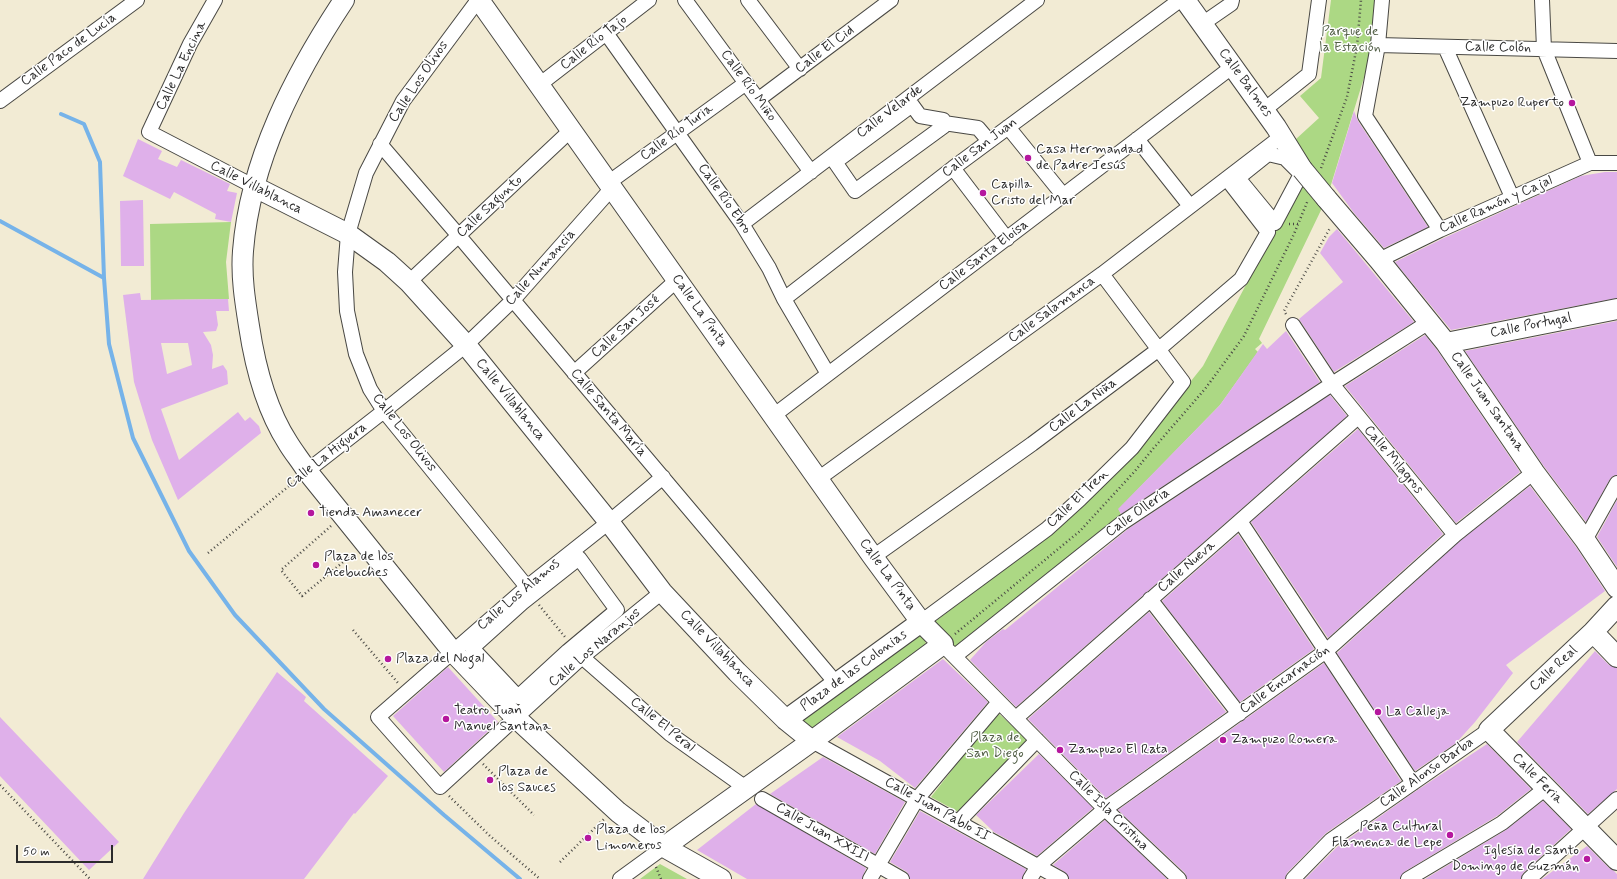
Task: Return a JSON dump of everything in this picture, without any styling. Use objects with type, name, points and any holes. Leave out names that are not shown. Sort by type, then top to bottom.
[{"type":"street","name":"Calle Paco de Lucía","points":[[0,101],[137,0]]},
{"type":"street","name":"Calle La Encina","points":[[149,132],[190,44],[215,0]]},
{"type":"street","points":[[344,0],[313,49],[287,98],[269,142],[255,187],[246,225],[243,252],[244,293],[251,342],[260,379],[272,413],[288,442],[307,470],[453,652],[515,717],[614,809],[664,847],[721,879]]},
{"type":"street","name":"Calle La Pinta","points":[[478,0],[873,557],[921,622]]},
{"type":"street","name":"Calle Los Olivos","points":[[478,0],[404,100],[366,173],[348,234],[345,272],[347,311],[356,354],[370,389],[384,411],[529,591]]},
{"type":"street","name":"Calle Río Tajo","points":[[539,86],[649,0]]},
{"type":"street","name":"Calle Río Miño","points":[[685,0],[811,172]]},
{"type":"street","points":[[749,0],[800,69]]},
{"type":"street","name":"Calle El Cid","points":[[759,99],[891,0]]},
{"type":"street","name":"Calle Velarde","points":[[742,224],[1037,0]]},
{"type":"street","name":"Calle San Juan","points":[[784,299],[953,168],[1180,0]]},
{"type":"street","name":"Calle Balmes","points":[[1184,0],[1282,136],[1311,170],[1318,197]]},
{"type":"street","points":[[1202,24],[1231,4],[1232,0]]},
{"type":"street","points":[[1264,110],[1309,74],[1319,0]]},
{"type":"street","points":[[1382,0],[1378,45],[1365,116],[1440,230]]},
{"type":"street","points":[[1542,0],[1544,49],[1590,163]]},
{"type":"street","name":"Calle Río Ebro","points":[[606,33],[742,224],[769,268],[784,299],[828,374]]},
{"type":"street","name":"Calle Colón","points":[[1378,45],[1445,48],[1617,51]]},
{"type":"street","points":[[1445,48],[1512,197]]},
{"type":"street","name":"Calle Santa Eloisa","points":[[773,416],[1232,66]]},
{"type":"street","name":"Calle Río Turia","points":[[610,185],[677,132],[746,82]]},
{"type":"street","points":[[944,123],[944,126],[855,191],[835,162],[912,105],[920,116],[943,120],[944,123],[978,128],[989,141]]},
{"type":"street","points":[[1008,127],[1063,195]]},
{"type":"street","name":"Calle Sagunto","points":[[409,282],[571,130]]},
{"type":"street","name":"Calle Villablanca","points":[[149,132],[348,234],[387,262],[409,282],[466,345],[609,522],[662,592],[698,631],[786,720],[812,741]]},
{"type":"street","name":"Calle Salamanca","points":[[818,479],[1102,274],[1190,206],[1232,179],[1282,136]]},
{"type":"street","points":[[1137,139],[1190,206]]},
{"type":"street","name":"Calle Santa María","points":[[380,144],[836,683]]},
{"type":"street","points":[[1268,154],[1285,158],[1301,174],[1275,223],[1232,179],[1268,154]]},
{"type":"street","name":"Calle Ramón y Cajal","points":[[1379,260],[1440,230],[1590,163],[1617,163]]},
{"type":"street","points":[[953,168],[1007,239]]},
{"type":"street","name":"Calle La Niña","points":[[873,557],[1032,444],[1158,349],[1242,279],[1268,232],[1232,179]]},
{"type":"street","name":"Calle Numancia","points":[[466,345],[513,300],[610,185]]},
{"type":"street","name":"Calle Juan Santana","points":[[1318,197],[1344,219],[1446,343],[1534,472],[1585,540],[1617,588]]},
{"type":"street","points":[[1102,274],[1158,349]]},
{"type":"street","name":"Calle San José","points":[[574,373],[677,280]]},
{"type":"street","name":"Calle Portugal","points":[[1446,343],[1617,309]]},
{"type":"street","name":"Calle Ollería","points":[[949,650],[1122,523],[1332,384],[1429,322]]},
{"type":"street","points":[[1293,324],[1332,384]]},
{"type":"street","name":"Calle La Higuera","points":[[307,470],[384,411],[466,345]]},
{"type":"street","name":"Calle El Tren","points":[[921,622],[1047,529],[1132,448],[1183,382],[1158,349]]},
{"type":"street","name":"Calle Milagros","points":[[1332,384],[1455,535]]},
{"type":"street","name":"Calle Nueva","points":[[1016,718],[1358,417]]},
{"type":"street","name":"Calle Encarnación","points":[[1030,879],[1038,866],[1105,809],[1326,652],[1455,535],[1534,472]]},
{"type":"street","name":"Calle Los Álamos","points":[[440,787],[378,717],[453,652],[529,591],[663,477]]},
{"type":"street","points":[[1585,540],[1617,483]]},
{"type":"street","points":[[1240,521],[1413,783]]},
{"type":"street","points":[[579,558],[617,610],[577,652],[518,697],[472,648],[529,591],[579,558]]},
{"type":"street","name":"Calle Los Naranjos","points":[[440,787],[515,717],[577,652],[662,592]]},
{"type":"street","points":[[1150,599],[1239,714]]},
{"type":"street","name":"Calle Real","points":[[1489,730],[1593,632],[1617,606]]},
{"type":"street","name":"Calle Isla Cristina","points":[[921,622],[1105,809],[1178,879]]},
{"type":"street","name":"Plaza de las Colonias","points":[[786,720],[921,622]]},
{"type":"street","points":[[1593,632],[1617,657]]},
{"type":"street","points":[[620,879],[812,741],[949,650]]},
{"type":"street","name":"Calle El Peral","points":[[577,652],[670,734],[746,788]]},
{"type":"street","points":[[870,879],[917,799],[999,702]]},
{"type":"street","name":"Calle Alonso Barba","points":[[1293,879],[1331,840],[1489,730]]},
{"type":"street","name":"Calle Feria","points":[[1489,730],[1617,860]]},
{"type":"street","points":[[958,822],[1037,740]]},
{"type":"street","name":"Calle Juan Pablo II","points":[[812,741],[1061,879]]},
{"type":"street","points":[[1408,879],[1502,823],[1546,788]]},
{"type":"street","name":"Calle Juan XXIII","points":[[762,799],[902,879]]},
{"type":"street","points":[[1529,879],[1617,799]]},
{"type":"street","points":[[1617,805],[1595,824],[1617,849]]},
{"type":"path","points":[[1311,170],[1347,97],[1357,46],[1361,0]]},
{"type":"path","points":[[949,650],[1080,531],[1135,471],[1205,389],[1244,336],[1294,234],[1318,197]]},
{"type":"path","points":[[1293,324],[1284,311],[1335,220],[1344,219]]},
{"type":"path","name":"Calle La Higuera","points":[[208,553],[307,470]]},
{"type":"path","points":[[344,516],[281,570],[302,596],[366,543]]},
{"type":"path","points":[[529,591],[577,652]]},
{"type":"path","points":[[353,630],[406,692]]},
{"type":"path","points":[[474,756],[534,816]]},
{"type":"path","points":[[0,785],[90,879]]},
{"type":"path","points":[[440,787],[490,836],[540,879]]},
{"type":"path","points":[[560,862],[614,809]]},
{"type":"green space","name":"Parque de la Estación","points":[[1331,0],[1378,0],[1374,45],[1330,188],[1304,155],[1296,139],[1319,118],[1300,96],[1321,78]]},
{"type":"green space","points":[[1302,179],[1323,206],[1259,339],[1262,343],[1255,349],[1258,352],[1220,405],[1119,509],[1121,515],[956,650],[933,623],[1060,527],[1135,451],[1203,366]]},
{"type":"green space","points":[[231,222],[226,262],[229,299],[151,300],[150,224]]},
{"type":"green space","points":[[920,635],[924,638],[927,647],[818,732],[798,717]]},
{"type":"green space","name":"Plaza de San Diego","points":[[997,712],[1028,740],[960,813],[931,797]]},
{"type":"green space","points":[[660,864],[687,879],[640,879]]},
{"type":"building","points":[[1354,111],[1358,121],[1428,227],[1384,248],[1354,213],[1332,183]]},
{"type":"building","points":[[138,139],[162,151],[158,159],[177,167],[181,160],[230,184],[227,191],[237,193],[231,222],[215,219],[216,214],[174,192],[170,199],[123,176]]},
{"type":"building","points":[[1605,172],[1617,172],[1617,298],[1451,330],[1395,262],[1444,238],[1581,176]]},
{"type":"building","points":[[143,200],[144,266],[121,266],[120,201]]},
{"type":"building","points":[[1337,229],[1414,322],[1334,372],[1299,319],[1343,282],[1320,253],[1329,237]]},
{"type":"building","points":[[140,293],[141,300],[228,299],[229,311],[216,311],[218,325],[216,331],[203,332],[211,345],[213,355],[212,369],[223,365],[227,371],[228,384],[161,409],[179,460],[238,412],[245,421],[250,417],[259,426],[261,433],[178,500],[152,440],[134,382],[123,295]],"holes":[[[161,343],[188,343],[192,365],[167,374]]]},
{"type":"building","points":[[1617,321],[1617,475],[1610,479],[1586,522],[1543,465],[1465,351]]},
{"type":"building","points":[[1286,331],[1320,382],[1121,514],[1118,509],[1220,405],[1263,344],[1267,349]]},
{"type":"building","points":[[1425,335],[1437,350],[1520,472],[1456,523],[1345,386]]},
{"type":"building","points":[[1330,395],[1347,416],[1016,707],[970,660],[986,642],[1003,629],[1005,630],[1128,529]]},
{"type":"building","points":[[1358,429],[1443,534],[1328,638],[1251,522]]},
{"type":"building","points":[[1530,486],[1576,547],[1605,591],[1506,665],[1513,673],[1475,722],[1456,743],[1415,771],[1337,653],[1460,541]]},
{"type":"building","points":[[1617,500],[1617,567],[1597,537]]},
{"type":"building","points":[[1238,534],[1314,649],[1240,702],[1162,601]]},
{"type":"building","points":[[1149,612],[1226,712],[1106,798],[1028,719]]},
{"type":"building","points":[[1595,651],[1609,665],[1617,668],[1617,789],[1588,814],[1517,742]]},
{"type":"building","points":[[943,659],[988,702],[915,788],[880,761],[837,737]]},
{"type":"building","points":[[1324,663],[1401,781],[1326,833],[1287,873],[1285,879],[1187,879],[1185,873],[1118,810]]},
{"type":"building","name":"Teatro Juan Manuel Santana","points":[[448,667],[498,722],[444,772],[393,716]]},
{"type":"building","points":[[277,672],[306,697],[304,701],[388,776],[355,814],[354,813],[304,879],[143,879],[184,813]]},
{"type":"building","points":[[0,717],[119,842],[89,870],[0,776]]},
{"type":"building","points":[[1487,744],[1531,789],[1497,816],[1404,872],[1400,879],[1305,879],[1337,847],[1413,793]]},
{"type":"building","points":[[1039,754],[1093,808],[1037,856],[994,832],[976,815]]},
{"type":"building","points":[[823,757],[905,802],[875,854],[770,794]]},
{"type":"building","points":[[1543,801],[1571,829],[1523,873],[1521,879],[1425,879],[1506,830]]},
{"type":"building","points":[[756,804],[866,868],[862,879],[747,879],[697,850]]},
{"type":"building","points":[[920,811],[1026,869],[1022,879],[910,879],[907,872],[890,862]]},
{"type":"building","points":[[1105,820],[1167,879],[1069,879],[1065,872],[1053,865]]},
{"type":"building","name":"Iglesia de Santo Domingo de Guzmán","points":[[1587,846],[1617,874],[1617,879],[1542,879]]},
{"type":"waterway","points":[[61,114],[84,124],[100,162],[104,278]]},
{"type":"waterway","points":[[0,221],[104,278],[109,344],[133,438],[189,551],[235,615],[324,709],[444,815],[520,879]]},
{"type":"place","name":"Zampuzo Ruperto","points":[[1572,103]]},
{"type":"place","name":"Casa Hermandad de Padre Jesús","points":[[1028,158]]},
{"type":"place","name":"Capilla Cristo del Mar","points":[[983,193]]},
{"type":"place","name":"Tienda Amanecer","points":[[311,513]]},
{"type":"place","name":"Plaza de los Acebuches","points":[[316,565]]},
{"type":"place","name":"Plaza del Nogal","points":[[388,659]]},
{"type":"place","name":"La Calleja","points":[[1378,712]]},
{"type":"place","name":"Teatro Juan Manuel Santana","points":[[446,719]]},
{"type":"place","name":"Zampuzo Romera","points":[[1223,740]]},
{"type":"place","name":"Zampuzo El Rata","points":[[1060,750]]},
{"type":"place","name":"Plaza de los Sauces","points":[[490,780]]},
{"type":"place","name":"Peña Cultural Flamenca de Lepe","points":[[1450,835]]},
{"type":"place","name":"Plaza de los Limoneros","points":[[588,838]]},
{"type":"place","name":"Iglesia de Santo Domingo de Guzmán","points":[[1587,859]]}]
